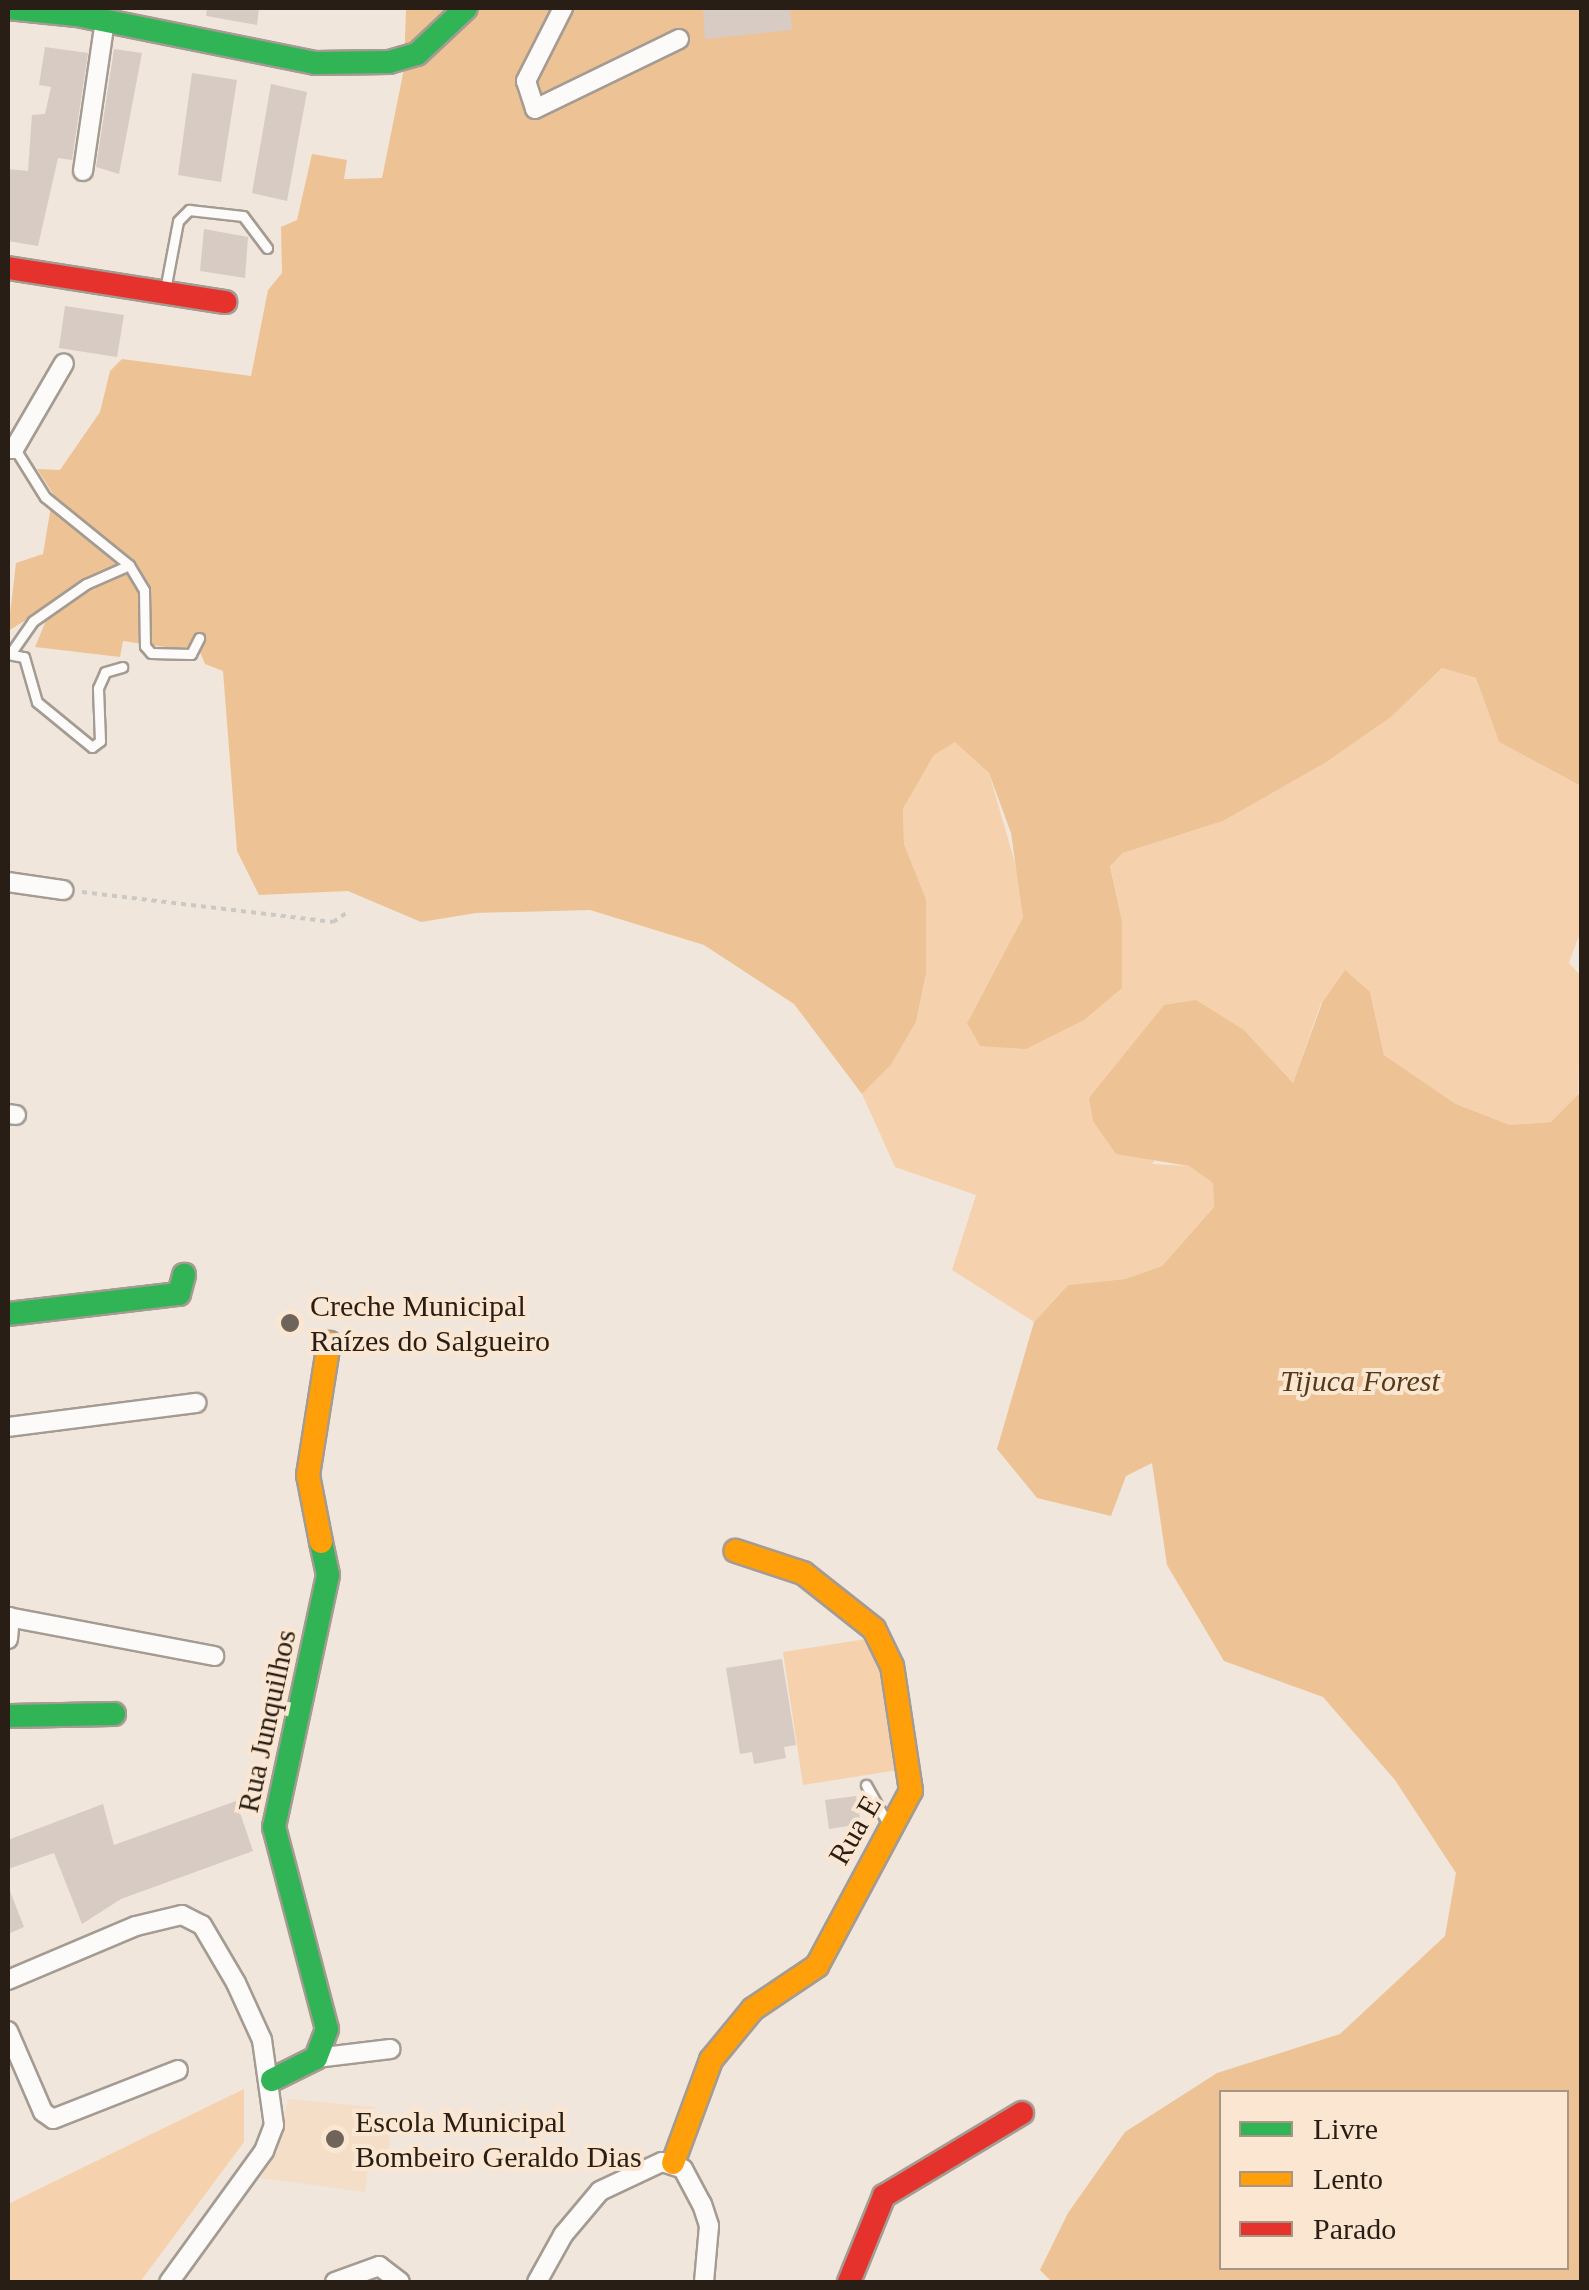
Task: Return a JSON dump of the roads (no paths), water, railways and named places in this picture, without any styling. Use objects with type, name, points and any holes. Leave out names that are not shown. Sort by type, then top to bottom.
[{"type":"street","points":[[8,8],[77,11],[105,21],[315,63],[388,62],[417,54],[466,8]]},
{"type":"street","points":[[563,8],[526,81],[535,109],[679,39]]},
{"type":"street","points":[[82,170],[105,21]]},
{"type":"street","points":[[8,268],[225,302]]},
{"type":"street","points":[[11,449],[64,363]]},
{"type":"street","points":[[8,882],[63,890]]},
{"type":"street","points":[[8,1314],[180,1294],[184,1275]]},
{"type":"street","name":"Rua Junquilhos","points":[[316,2058],[327,2029],[325,2010],[280,1871],[274,1827],[328,1575],[308,1475],[329,1343]]},
{"type":"street","points":[[8,1427],[196,1403]]},
{"type":"street","name":"Rua E","points":[[673,2163],[711,2060],[753,2009],[816,1966],[892,1831],[910,1791],[912,1769],[884,1644],[861,1617],[803,1572],[736,1550]]},
{"type":"street","points":[[8,1639],[9,1617],[214,1656]]},
{"type":"street","points":[[8,1716],[114,1714]]},
{"type":"street","points":[[8,1980],[136,1926],[192,1916],[236,1984],[272,2080],[274,2124],[264,2151],[170,2282]]},
{"type":"street","points":[[8,2032],[43,2112],[53,2118],[178,2070]]},
{"type":"street","points":[[272,2080],[316,2058],[390,2049]]},
{"type":"street","points":[[849,2282],[884,2196],[1022,2112]]},
{"type":"street","points":[[537,2282],[563,2235],[600,2192],[647,2166],[673,2163],[692,2182],[709,2226],[704,2282]]},
{"type":"street","points":[[335,2282],[378,2266],[400,2282]]},
{"type":"lane","points":[[164,293],[178,221],[189,210],[243,216],[266,248]]},
{"type":"lane","points":[[11,449],[45,497],[130,564],[144,590],[145,646],[151,653],[191,654],[199,638]]},
{"type":"lane","points":[[122,666],[105,672],[98,688],[100,741],[92,747],[37,702],[24,658],[9,654],[33,621],[86,584],[130,564]]},
{"type":"lane","points":[[866,1785],[892,1831]]},
{"type":"place","name":"Creche Municipal Raízes do Salgueiro","points":[[290,1323]]},
{"type":"place","name":"Escola Municipal Bombeiro Geraldo Dias","points":[[335,2139]]},
{"type":"park label","name":"Tijuca Forest","points":[[1360,1381]]}]
